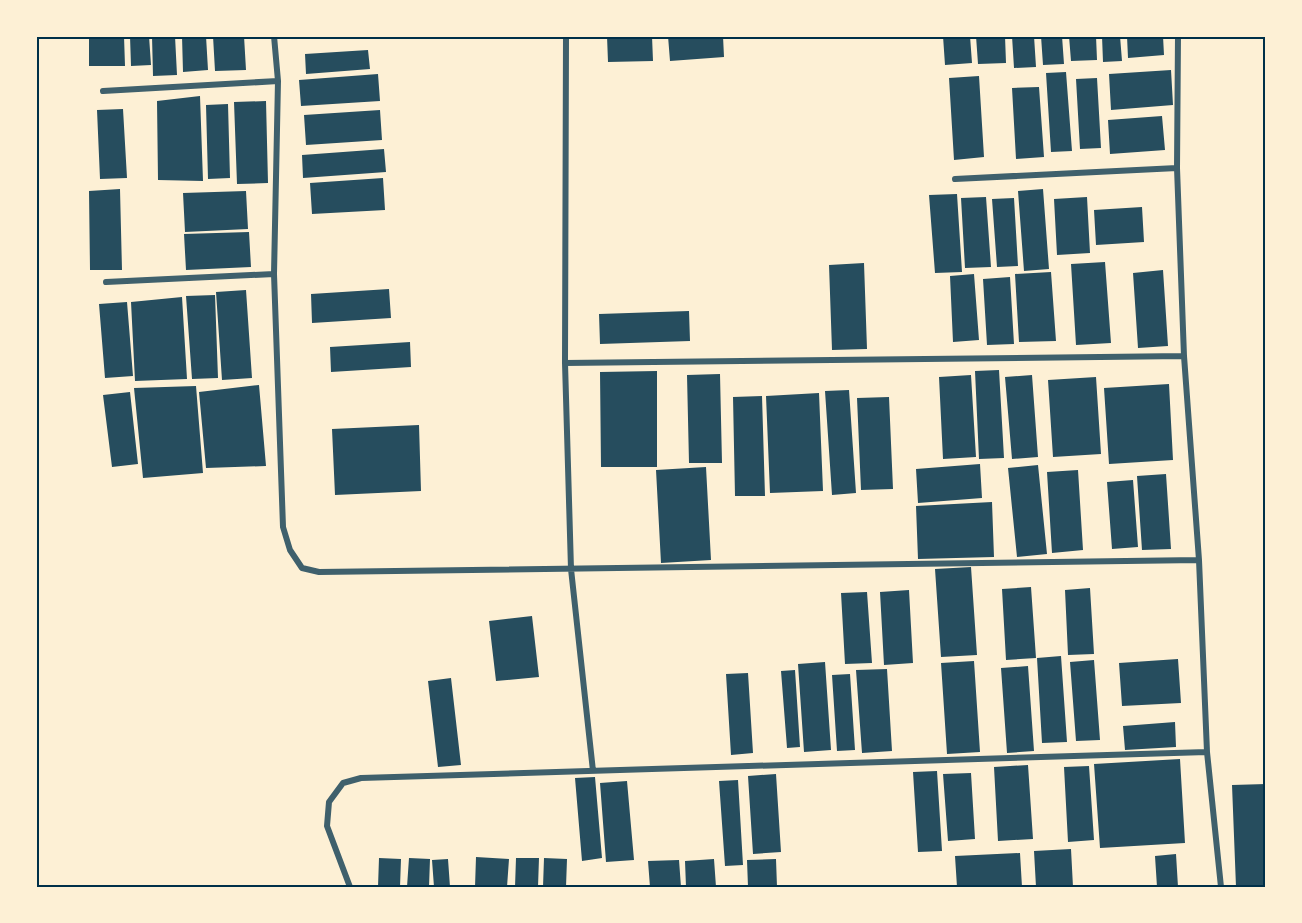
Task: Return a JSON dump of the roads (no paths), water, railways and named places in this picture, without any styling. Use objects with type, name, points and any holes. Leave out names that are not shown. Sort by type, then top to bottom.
[{"type":"street","points":[[274,36],[278,81],[274,274],[283,527],[290,550],[302,568],[319,572],[1199,560]]},
{"type":"street","points":[[566,36],[565,363],[571,569],[593,771]]},
{"type":"street","points":[[1178,36],[1177,168],[1184,356],[1199,560],[1207,752],[1221,887]]},
{"type":"street","points":[[103,91],[278,81]]},
{"type":"street","points":[[955,179],[1177,168]]},
{"type":"street","points":[[106,282],[274,274]]},
{"type":"street","points":[[565,363],[1184,356]]},
{"type":"street","points":[[350,887],[327,826],[329,802],[343,783],[361,778],[1207,752]]}]
